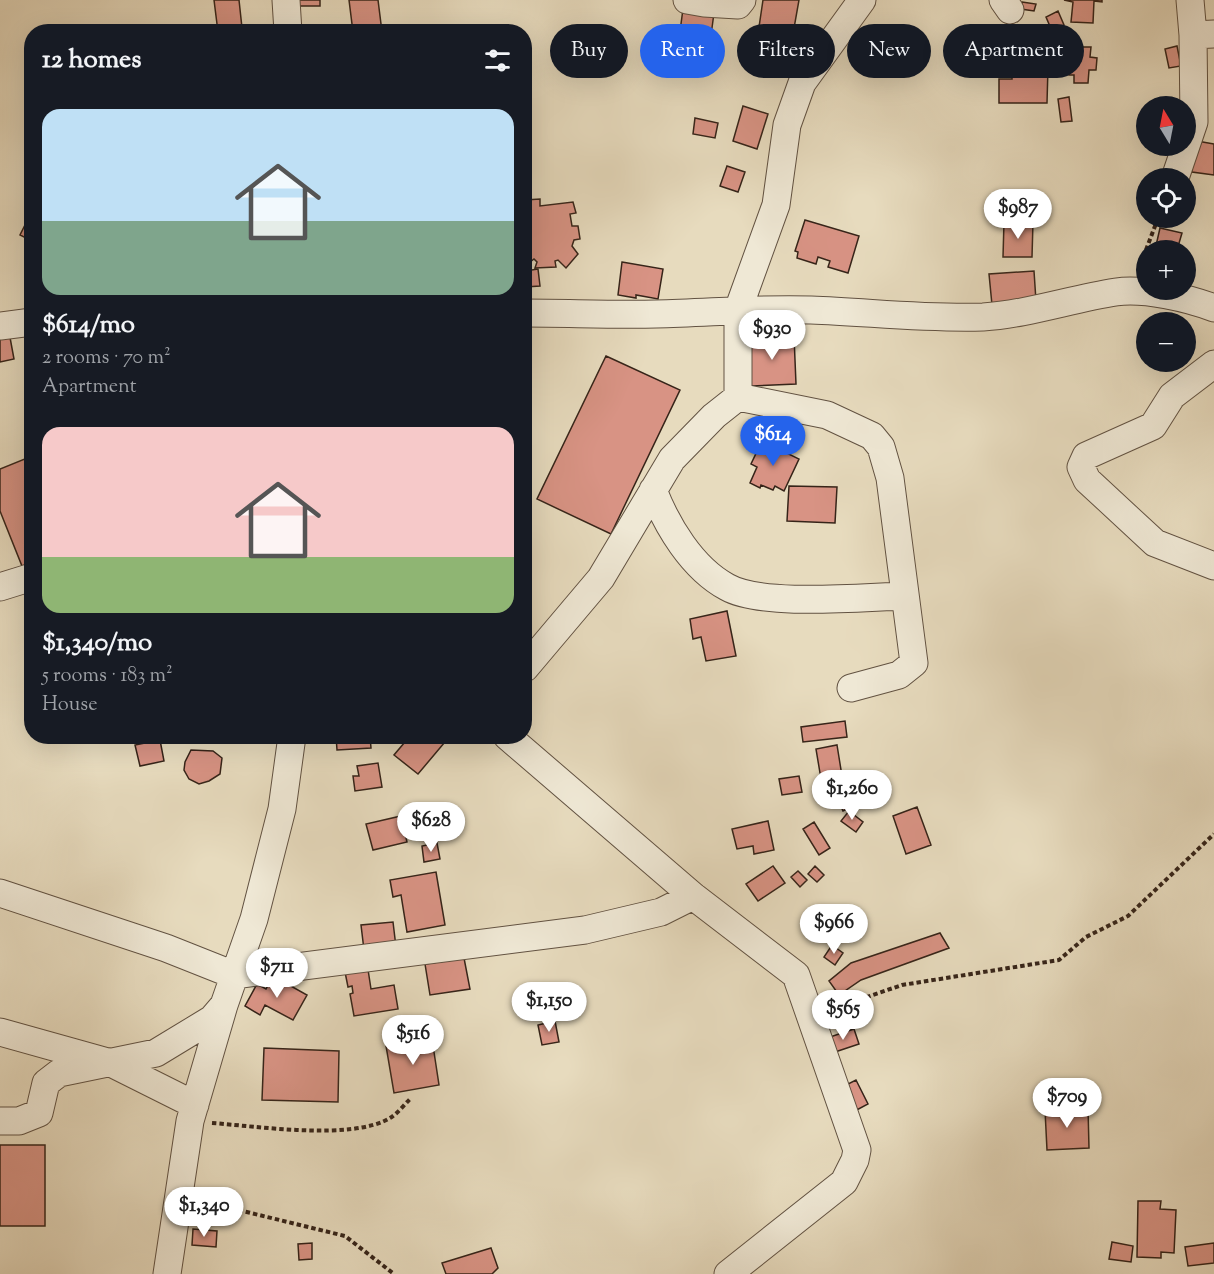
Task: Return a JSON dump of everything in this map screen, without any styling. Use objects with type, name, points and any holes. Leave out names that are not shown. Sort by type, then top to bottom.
[{"type":"street","points":[[286,0],[288,24]]},
{"type":"street","points":[[687,0],[738,5],[742,0]]},
{"type":"street","points":[[738,397],[738,310],[776,205],[787,125],[802,83],[862,0]]},
{"type":"street","points":[[1178,168],[1194,122],[1203,35],[1190,0]]},
{"type":"street","points":[[532,313],[656,314],[738,310],[810,310],[982,317],[1015,313],[1119,292],[1159,294],[1195,301],[1214,308]]},
{"type":"street","points":[[0,326],[24,323]]},
{"type":"street","points":[[1214,364],[1172,396],[1153,426],[1086,456],[1081,467],[1087,480],[1155,543],[1214,566]]},
{"type":"street","points":[[532,660],[601,578],[672,459],[714,416],[738,397],[827,415],[873,436],[881,447],[890,478],[914,663],[898,675],[851,688]]},
{"type":"street","points":[[653,490],[675,536],[707,573],[728,588],[757,596],[808,599],[905,596]]},
{"type":"street","points":[[0,587],[24,580]]},
{"type":"street","points":[[167,1274],[193,1113],[224,1005],[254,919],[282,809],[291,744]]},
{"type":"street","points":[[516,744],[693,896],[796,975],[857,1150],[855,1160],[844,1182],[728,1274]]},
{"type":"street","points":[[0,893],[166,948],[234,975],[585,930],[662,912],[693,896]]},
{"type":"street","points":[[0,1121],[19,1121],[39,1113],[46,1083],[59,1072],[156,1053],[212,1019],[224,1005]]},
{"type":"street","points":[[0,1032],[111,1063],[193,1113]]},
{"type":"path","points":[[804,997],[861,999],[902,985],[1059,960],[1086,937],[1128,916],[1214,834]]},
{"type":"path","points":[[193,1113],[320,1132],[367,1126],[390,1118],[410,1099]]},
{"type":"path","points":[[180,1188],[218,1205],[345,1236],[394,1274]]},
{"type":"building","points":[[214,0],[239,0],[242,24],[217,24]]},
{"type":"building","points":[[299,0],[320,0],[320,6],[299,6]]},
{"type":"building","points":[[349,0],[378,0],[381,24],[352,24]]},
{"type":"building","points":[[763,0],[799,0],[795,24],[759,24]]},
{"type":"building","points":[[1064,0],[1102,0],[1102,2],[1094,1],[1093,23],[1071,22],[1073,2]]},
{"type":"building","points":[[1022,2],[1036,4],[1034,11],[1021,9]]},
{"type":"building","points":[[683,9],[714,13],[713,24],[681,24]]},
{"type":"building","points":[[1058,11],[1064,24],[1049,24],[1046,17]]},
{"type":"building","points":[[1177,46],[1181,66],[1169,68],[1165,49]]},
{"type":"building","points":[[1084,47],[1091,47],[1090,57],[1097,58],[1096,70],[1089,70],[1088,83],[1074,83],[1074,78],[1084,78]]},
{"type":"building","points":[[1048,78],[1047,103],[999,103],[999,79]]},
{"type":"building","points":[[1069,97],[1072,121],[1061,122],[1058,99]]},
{"type":"building","points":[[743,106],[768,114],[757,149],[733,141]]},
{"type":"building","points":[[695,118],[718,123],[715,138],[693,134]]},
{"type":"building","points":[[1197,141],[1214,144],[1214,175],[1196,173],[1196,168],[1191,168],[1190,158],[1196,156]]},
{"type":"building","points":[[727,166],[745,172],[738,192],[720,186]]},
{"type":"building","points":[[540,199],[540,206],[573,202],[576,213],[570,214],[572,226],[578,226],[580,239],[574,240],[572,246],[578,254],[566,268],[558,260],[555,261],[556,267],[535,268],[537,262],[534,259],[532,261],[532,200]]},
{"type":"building","points":[[805,220],[859,236],[848,273],[828,267],[830,261],[818,257],[816,264],[797,258],[798,252],[795,251]]},
{"type":"building","points":[[1004,222],[1033,222],[1032,257],[1003,257]]},
{"type":"building","points":[[1160,228],[1182,233],[1180,240],[1157,240]]},
{"type":"building","points":[[622,262],[663,269],[658,299],[618,295]]},
{"type":"building","points":[[538,269],[540,286],[532,287],[532,270]]},
{"type":"building","points":[[1034,271],[1036,301],[992,305],[989,274]]},
{"type":"building","points":[[9,332],[14,359],[0,362],[0,334]]},
{"type":"building","points":[[794,336],[796,384],[751,386],[749,338]]},
{"type":"building","points":[[606,356],[680,390],[611,534],[537,499]]},
{"type":"building","points":[[762,441],[799,459],[784,491],[775,486],[773,490],[761,485],[760,488],[750,483],[757,467],[751,464]]},
{"type":"building","points":[[24,459],[24,565],[22,566],[0,511],[0,469]]},
{"type":"building","points":[[789,486],[837,487],[835,523],[787,521]]},
{"type":"building","points":[[727,611],[736,656],[706,661],[701,637],[693,639],[690,619]]},
{"type":"building","points":[[845,721],[847,737],[803,742],[801,727]]},
{"type":"building","points":[[161,744],[164,761],[140,766],[135,745]]},
{"type":"building","points":[[337,744],[371,744],[371,748],[337,750]]},
{"type":"building","points":[[403,744],[443,744],[418,774],[394,755]]},
{"type":"building","points":[[837,745],[842,776],[821,779],[816,749]]},
{"type":"building","points":[[191,750],[213,751],[222,758],[220,774],[199,784],[189,779],[184,770]]},
{"type":"building","points":[[378,763],[382,787],[355,791],[353,776],[359,776],[357,766]]},
{"type":"building","points":[[799,776],[802,792],[782,795],[779,779]]},
{"type":"building","points":[[864,783],[871,797],[843,811],[837,797]]},
{"type":"building","points":[[917,807],[931,845],[906,854],[893,816]]},
{"type":"building","points":[[849,811],[863,822],[856,832],[841,821]]},
{"type":"building","points":[[401,816],[407,842],[373,850],[366,824]]},
{"type":"building","points":[[768,821],[774,850],[754,854],[753,846],[737,849],[732,829]]},
{"type":"building","points":[[814,822],[830,848],[819,855],[803,829]]},
{"type":"building","points":[[437,843],[440,859],[424,862],[422,846]]},
{"type":"building","points":[[773,866],[785,883],[758,901],[746,884]]},
{"type":"building","points":[[815,866],[824,875],[817,882],[808,874]]},
{"type":"building","points":[[798,871],[807,880],[800,887],[791,877]]},
{"type":"building","points":[[436,872],[445,925],[407,932],[401,895],[393,897],[390,880]]},
{"type":"building","points":[[393,922],[396,947],[364,950],[361,925]]},
{"type":"building","points":[[940,933],[949,948],[861,980],[839,995],[829,981],[851,963]]},
{"type":"building","points":[[832,945],[843,953],[835,965],[824,957]]},
{"type":"building","points":[[464,958],[470,989],[430,995],[425,964]]},
{"type":"building","points":[[367,963],[371,989],[394,985],[398,1009],[354,1016],[350,994],[353,993],[352,986],[348,987],[344,967]]},
{"type":"building","points":[[273,976],[307,995],[293,1020],[265,1005],[260,1015],[245,1006],[257,984],[266,989]]},
{"type":"building","points":[[555,1021],[559,1042],[542,1045],[538,1025]]},
{"type":"building","points":[[854,1029],[859,1044],[832,1053],[827,1038]]},
{"type":"building","points":[[432,1039],[439,1085],[394,1093],[386,1046]]},
{"type":"building","points":[[264,1048],[339,1051],[338,1102],[262,1100]]},
{"type":"building","points":[[856,1080],[868,1104],[853,1112],[840,1088]]},
{"type":"building","points":[[1088,1108],[1089,1148],[1047,1150],[1045,1110]]},
{"type":"building","points":[[0,1145],[45,1145],[45,1226],[0,1226]]},
{"type":"building","points":[[1138,1201],[1161,1201],[1160,1209],[1176,1210],[1174,1253],[1161,1252],[1161,1258],[1137,1257]]},
{"type":"building","points":[[193,1229],[217,1231],[216,1247],[192,1245]]},
{"type":"building","points":[[1112,1242],[1133,1246],[1131,1262],[1109,1259]]},
{"type":"building","points":[[312,1243],[312,1259],[299,1260],[298,1244]]},
{"type":"building","points":[[1214,1243],[1214,1263],[1188,1266],[1185,1247]]},
{"type":"building","points":[[491,1248],[498,1268],[492,1274],[446,1274],[442,1263]]}]
